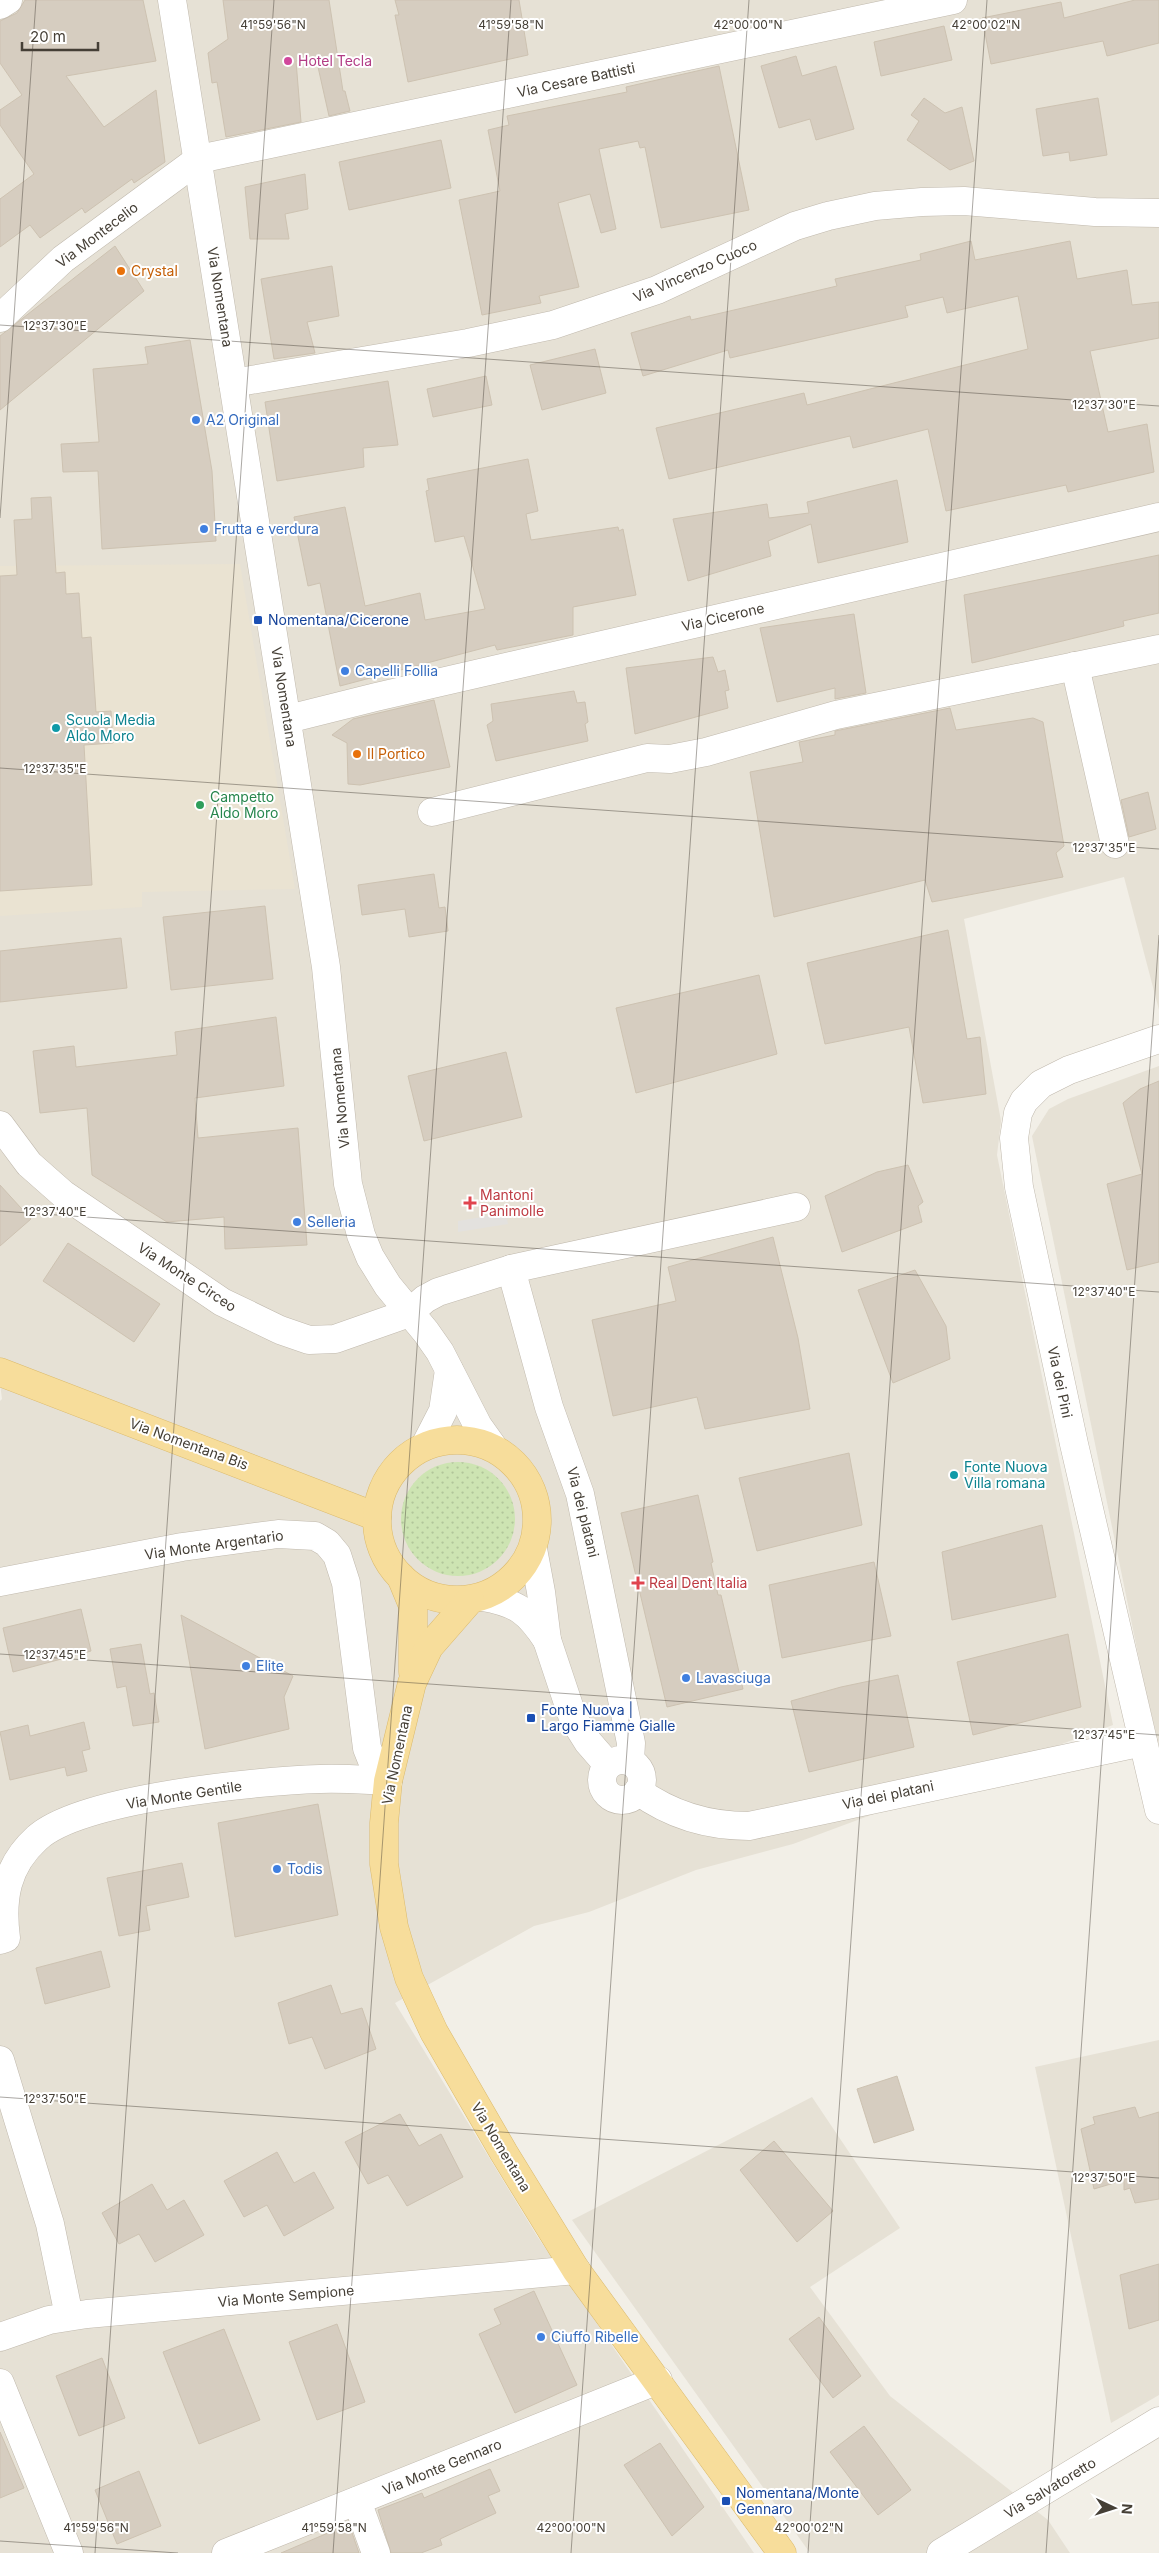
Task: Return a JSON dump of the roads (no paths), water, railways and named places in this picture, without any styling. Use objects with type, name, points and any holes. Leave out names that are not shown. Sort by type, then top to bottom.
[{"type":"main road","name":"Via Nomentana Bis","points":[[0,1372],[377,1517]]},
{"type":"main road","points":[[448,1440],[471,1440],[494,1447],[510,1458],[523,1473],[532,1490],[538,1510],[537,1530],[533,1549],[521,1570],[504,1586],[476,1598],[445,1600],[421,1592],[401,1577],[386,1558],[378,1536],[377,1517],[381,1495],[391,1475],[406,1458],[425,1446],[448,1440]]},
{"type":"main road","name":"Via Nomentana","points":[[401,1577],[413,1606],[412,1683]]},
{"type":"main road","name":"Via Nomentana","points":[[476,1598],[429,1647],[412,1683],[388,1781],[384,1828],[384,1864],[394,1927],[409,1978],[434,2032],[504,2153],[576,2270],[658,2380],[782,2553]]},
{"type":"street","points":[[0,6],[8,0]]},
{"type":"street","name":"Via Nomentana","points":[[172,0],[199,159],[329,987],[346,1167],[352,1206],[363,1241],[375,1267],[431,1339],[478,1426],[494,1447]]},
{"type":"street","name":"Via Cesare Battisti","points":[[199,159],[953,0]]},
{"type":"street","name":"Via Montecelio","points":[[0,318],[63,259],[199,159]]},
{"type":"street","name":"Via Vincenzo Cuoco","points":[[233,383],[468,343],[553,324],[657,290],[795,226],[867,208],[922,202],[964,201],[1095,212],[1159,213]]},
{"type":"street","name":"Via Cicerone","points":[[288,719],[385,694],[1159,517]]},
{"type":"street","points":[[432,812],[647,758],[670,759],[706,752],[836,715],[1159,649]]},
{"type":"street","points":[[1075,666],[1115,844]]},
{"type":"street","name":"Via dei Pini","points":[[1159,1039],[1069,1070],[1041,1084],[1024,1101],[1018,1113],[1014,1138],[1019,1187],[1070,1427],[1159,1810]]},
{"type":"street","name":"Via Monte Circeo","points":[[0,1125],[29,1164],[63,1194],[222,1302],[280,1330],[309,1340],[327,1340],[409,1313]]},
{"type":"street","points":[[409,1313],[425,1299],[438,1292],[511,1269],[796,1207]]},
{"type":"street","name":"Via dei platani","points":[[511,1269],[546,1398],[580,1494],[631,1743],[619,1763]]},
{"type":"street","points":[[425,1446],[442,1411],[449,1370]]},
{"type":"street","name":"Via Monte Argentario","points":[[0,1582],[182,1547],[240,1539],[278,1534],[307,1534],[321,1539],[337,1555],[344,1575],[351,1607],[367,1748],[373,1763],[388,1781]]},
{"type":"street","points":[[533,1549],[547,1640],[578,1727],[593,1750],[619,1763],[639,1769],[641,1774],[638,1791],[629,1799],[616,1800],[606,1793],[602,1775],[619,1763]]},
{"type":"street","points":[[476,1598],[501,1600],[520,1608],[535,1622],[547,1640]]},
{"type":"street","name":"Via dei platani","points":[[638,1791],[655,1803],[675,1813],[712,1823],[749,1826],[1143,1742]]},
{"type":"street","name":"Via Monte Gentile","points":[[3,1939],[5,1891],[14,1866],[38,1837],[59,1824],[148,1798],[265,1783],[321,1779],[388,1781]]},
{"type":"street","points":[[0,2060],[50,2224],[69,2316]]},
{"type":"street","name":"Via Monte Sempione","points":[[0,2337],[27,2326],[69,2316],[576,2270]]},
{"type":"street","name":"Via Monte Gennaro","points":[[226,2553],[658,2380]]},
{"type":"street","points":[[0,2383],[69,2553]]},
{"type":"street","name":"Via Salvatoretto","points":[[941,2553],[1159,2421]]},
{"type":"street","points":[[356,2501],[376,2553]]},
{"type":"place","name":"Hotel Tecla","points":[[288,61]]},
{"type":"place","name":"Crystal","points":[[121,271]]},
{"type":"place","name":"A2 Original","points":[[196,420]]},
{"type":"place","name":"Frutta e verdura","points":[[204,529]]},
{"type":"place","name":"Nomentana/Cicerone","points":[[258,620]]},
{"type":"place","name":"Capelli Follia","points":[[345,671]]},
{"type":"place","name":"Scuola Media Aldo Moro","points":[[56,728]]},
{"type":"place","name":"Il Portico","points":[[357,754]]},
{"type":"place","name":"Campetto Aldo Moro","points":[[200,805]]},
{"type":"place","name":"Mantoni Panimolle","points":[[470,1203]]},
{"type":"place","name":"Selleria","points":[[297,1222]]},
{"type":"place","name":"Fonte Nuova Villa romana","points":[[954,1475]]},
{"type":"place","name":"Real Dent Italia","points":[[638,1583]]},
{"type":"place","name":"Elite","points":[[246,1666]]},
{"type":"place","name":"Lavasciuga","points":[[686,1678]]},
{"type":"place","name":"Fonte Nuova | Largo Fiamme Gialle","points":[[531,1718]]},
{"type":"place","name":"Todis","points":[[277,1869]]},
{"type":"place","name":"Ciuffo Ribelle","points":[[541,2337]]},
{"type":"place","name":"Nomentana/Monte Gennaro","points":[[726,2501]]}]
